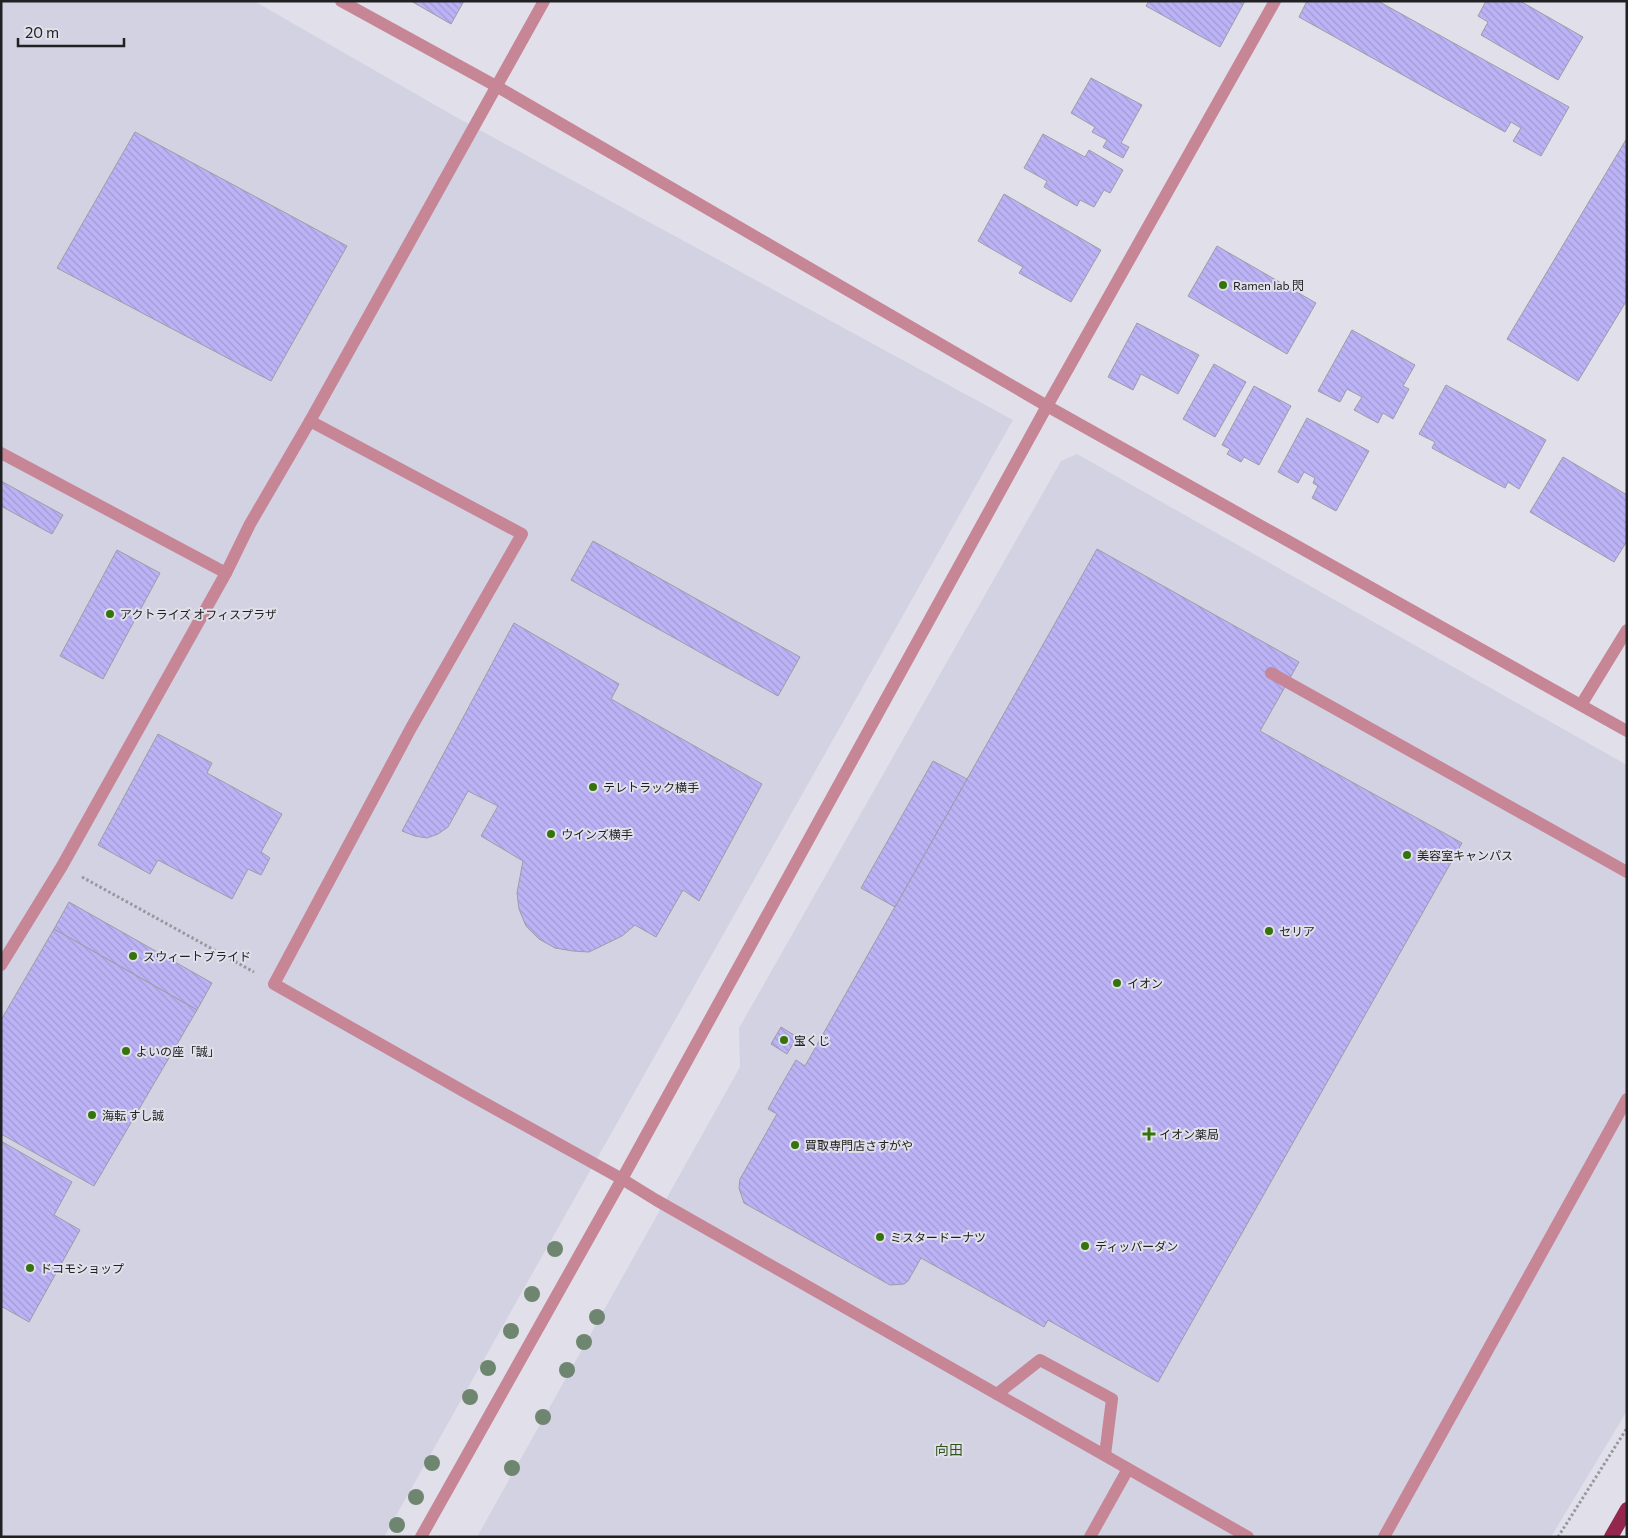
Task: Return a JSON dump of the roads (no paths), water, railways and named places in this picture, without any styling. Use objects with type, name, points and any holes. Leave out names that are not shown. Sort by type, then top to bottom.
[{"type":"highway","points":[[1611,1537],[1627,1509]]},
{"type":"street","points":[[341,1],[496,86],[1047,406],[1627,731]]},
{"type":"street","points":[[1,965],[62,866],[226,573],[250,524],[310,421],[544,1]]},
{"type":"street","points":[[422,1537],[622,1179],[1047,406],[1275,1]]},
{"type":"street","points":[[310,421],[522,534],[411,728],[274,984],[622,1179],[1075,1440],[1105,1455],[1248,1537]]},
{"type":"street","points":[[1,453],[226,573]]},
{"type":"street","points":[[1581,705],[1627,630]]},
{"type":"street","points":[[1271,673],[1627,872]]},
{"type":"street","points":[[1384,1537],[1627,1099]]},
{"type":"street","points":[[997,1394],[1040,1360],[1112,1399],[1105,1455]]},
{"type":"street","points":[[1090,1537],[1128,1469]]},
{"type":"place","name":"Ramen lab 閃","points":[[1223,285]]},
{"type":"place","name":"アクトライズ オフィスプラザ","points":[[110,614]]},
{"type":"place","name":"テレトラック横手","points":[[593,787]]},
{"type":"place","name":"ウインズ横手","points":[[551,834]]},
{"type":"place","name":"美容室キャンパス","points":[[1407,855]]},
{"type":"place","name":"セリア","points":[[1269,931]]},
{"type":"place","name":"スウィートブライド","points":[[133,956]]},
{"type":"place","name":"イオン","points":[[1117,983]]},
{"type":"place","name":"宝くじ","points":[[784,1040]]},
{"type":"place","name":"よいの座「誠」","points":[[126,1051]]},
{"type":"place","name":"海転 すし誠","points":[[92,1115]]},
{"type":"place","name":"イオン薬局","points":[[1149,1134]]},
{"type":"place","name":"買取専門店さすがや","points":[[795,1145]]},
{"type":"place","name":"ミスタードーナツ","points":[[880,1237]]},
{"type":"place","name":"ディッパーダン","points":[[1085,1246]]},
{"type":"place","name":"ドコモショップ","points":[[30,1268]]},
{"type":"district","name":"向田","points":[[949,1449]]}]
